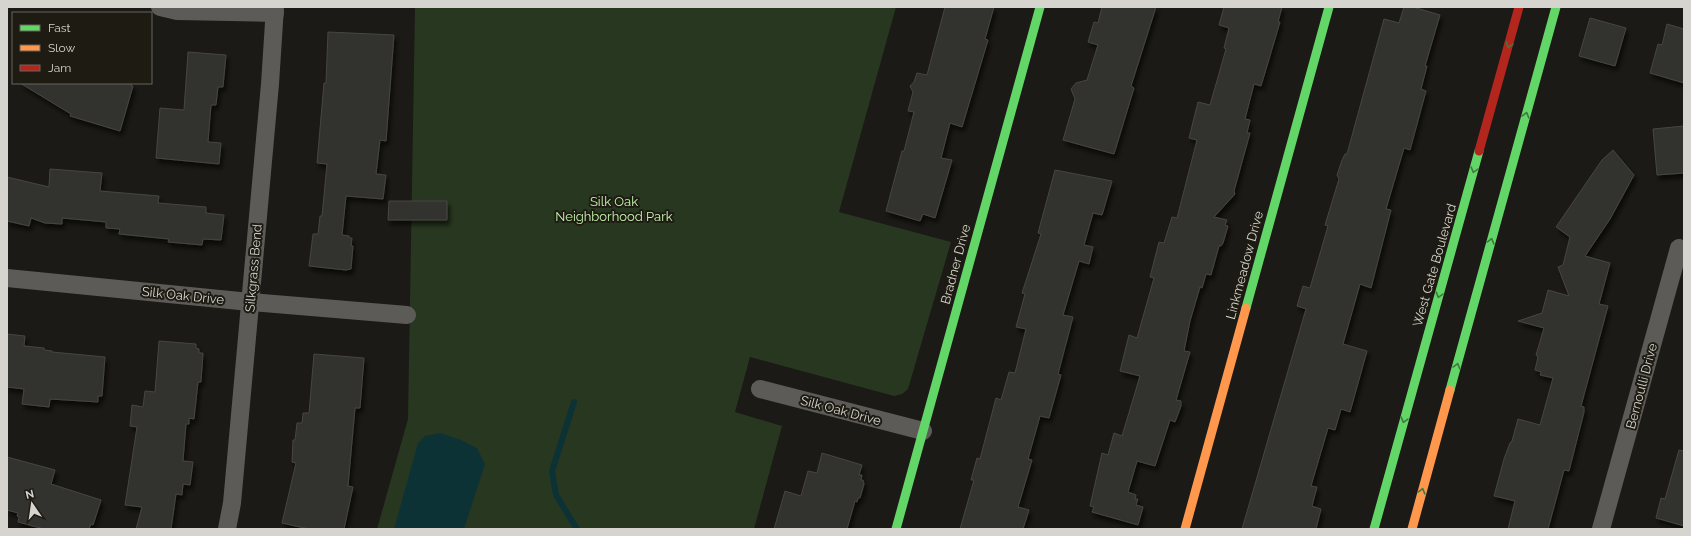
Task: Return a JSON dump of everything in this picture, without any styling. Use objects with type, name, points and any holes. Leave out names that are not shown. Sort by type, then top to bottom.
[{"type":"street","points":[[160,7],[177,11],[275,10]]},
{"type":"street","name":"Bradner Drive","points":[[896,529],[1040,7]]},
{"type":"street","name":"Linkmeadow Drive","points":[[1185,529],[1329,7]]},
{"type":"street","name":"West Gate Boulevard","points":[[1374,529],[1519,7]]},
{"type":"street","points":[[1412,529],[1556,7]]},
{"type":"street","name":"Silkgrass Bend","points":[[227,529],[232,503],[275,10]]},
{"type":"street","name":"Bernoulli Drive","points":[[1601,529],[1679,248],[1684,250]]},
{"type":"street","name":"Silk Oak Drive","points":[[7,278],[250,302],[407,315]]},
{"type":"street","name":"Silk Oak Drive","points":[[760,389],[922,431]]},
{"type":"green space","name":"Silk Oak Neighborhood Park","points":[[415,7],[896,7],[839,212],[951,242],[908,389],[902,394],[894,396],[750,357],[735,412],[782,426],[754,529],[377,529],[408,419]]},
{"type":"water","points":[[440,433],[461,440],[477,448],[485,464],[464,529],[394,529],[418,443],[425,436]]},
{"type":"building","points":[[945,7],[994,7],[985,39],[988,40],[962,127],[950,123],[941,158],[952,160],[935,218],[923,214],[920,221],[886,211],[914,112],[908,111],[913,92],[910,86],[914,82],[917,73],[927,75]]},
{"type":"building","points":[[1102,7],[1156,7],[1131,86],[1134,88],[1114,154],[1063,140],[1075,99],[1071,89],[1076,83],[1087,80],[1098,45],[1088,42],[1094,22],[1098,23]]},
{"type":"building","points":[[1224,7],[1282,7],[1278,22],[1280,22],[1261,86],[1254,84],[1245,119],[1250,120],[1247,133],[1250,133],[1234,191],[1235,194],[1214,217],[1227,220],[1225,225],[1228,226],[1223,243],[1219,246],[1211,275],[1206,274],[1202,288],[1200,287],[1190,321],[1184,351],[1190,352],[1176,400],[1181,401],[1181,406],[1175,422],[1170,420],[1155,466],[1137,461],[1128,492],[1136,495],[1135,499],[1138,499],[1136,505],[1143,507],[1138,525],[1092,512],[1094,507],[1090,506],[1102,453],[1108,455],[1114,433],[1122,436],[1140,376],[1120,371],[1129,335],[1137,338],[1154,278],[1150,277],[1159,242],[1164,243],[1172,217],[1177,218],[1197,140],[1189,138],[1198,102],[1210,105],[1226,49],[1224,48],[1229,28],[1219,25]]},
{"type":"building","points":[[1404,7],[1413,7],[1440,15],[1425,66],[1427,66],[1421,89],[1426,91],[1410,150],[1404,148],[1386,209],[1391,210],[1371,288],[1360,284],[1343,344],[1367,351],[1350,412],[1341,409],[1335,430],[1328,428],[1311,486],[1317,487],[1312,506],[1321,509],[1316,529],[1242,529],[1306,309],[1297,306],[1303,286],[1310,288],[1328,226],[1325,225],[1339,179],[1337,175],[1342,160],[1345,154],[1347,154],[1384,19],[1399,23]]},
{"type":"building","points":[[1590,18],[1626,28],[1615,66],[1579,56]]},
{"type":"building","points":[[1667,24],[1684,29],[1684,83],[1650,73],[1658,44],[1662,45]]},
{"type":"building","points":[[328,32],[394,35],[386,141],[380,140],[376,174],[386,175],[383,199],[346,196],[342,235],[352,238],[351,246],[353,246],[351,269],[346,270],[309,266],[313,234],[318,234],[320,216],[322,216],[327,164],[317,163],[324,83],[326,83]]},
{"type":"building","points":[[188,52],[226,55],[223,87],[218,87],[216,105],[211,105],[208,142],[221,143],[219,164],[156,158],[160,108],[184,110]]},
{"type":"building","points":[[22,84],[132,84],[131,86],[133,86],[120,131],[70,116],[71,114]]},
{"type":"building","points":[[1684,126],[1684,173],[1657,175],[1653,129]]},
{"type":"building","points":[[1613,150],[1634,175],[1610,219],[1585,256],[1610,263],[1599,304],[1608,306],[1581,406],[1584,407],[1584,412],[1569,471],[1564,470],[1548,529],[1508,529],[1515,501],[1494,496],[1504,459],[1512,441],[1518,419],[1540,425],[1553,378],[1540,375],[1541,372],[1535,370],[1538,357],[1536,355],[1544,328],[1518,321],[1542,313],[1548,290],[1569,296],[1558,267],[1563,265],[1570,237],[1556,227],[1602,160]]},
{"type":"building","points":[[50,169],[102,173],[100,191],[159,196],[158,203],[206,207],[206,213],[224,215],[221,240],[203,239],[202,245],[168,242],[169,239],[119,234],[120,229],[106,228],[106,222],[62,218],[62,224],[45,223],[31,218],[29,226],[7,221],[7,177],[49,187]]},
{"type":"building","points":[[1055,170],[1112,181],[1102,215],[1093,213],[1084,245],[1093,247],[1089,264],[1079,261],[1063,315],[1073,317],[1058,374],[1061,375],[1049,418],[1040,416],[1028,459],[1032,460],[1018,507],[1029,510],[1023,529],[960,529],[974,480],[971,480],[977,458],[980,459],[996,398],[1001,400],[1009,372],[1015,373],[1026,329],[1016,327],[1025,294],[1022,293],[1041,234],[1038,233]]},
{"type":"building","points":[[389,201],[447,201],[447,220],[388,220]]},
{"type":"building","points":[[7,334],[25,336],[24,346],[44,348],[44,350],[52,352],[105,357],[102,396],[98,396],[98,402],[50,399],[49,407],[22,404],[24,389],[7,387]]},
{"type":"building","points":[[159,341],[196,344],[196,348],[199,349],[199,353],[203,353],[201,382],[198,382],[194,419],[189,418],[189,424],[186,424],[183,461],[193,462],[190,485],[183,484],[182,495],[176,494],[171,529],[136,529],[142,507],[125,505],[137,427],[130,426],[132,405],[143,407],[145,391],[155,392]]},
{"type":"building","points":[[314,354],[364,358],[360,408],[355,408],[348,486],[353,487],[344,529],[309,529],[282,523],[296,463],[292,462],[293,440],[295,440],[297,423],[302,423],[303,413],[309,413]]},
{"type":"building","points":[[1679,450],[1684,451],[1684,526],[1656,518],[1661,498],[1665,499]]},
{"type":"building","points":[[822,453],[862,465],[859,475],[862,475],[861,480],[863,480],[864,484],[860,498],[858,498],[857,502],[855,501],[847,529],[774,529],[785,491],[801,496],[808,471],[817,473]]},
{"type":"building","points":[[7,457],[55,470],[51,484],[101,500],[93,525],[91,524],[89,529],[44,529],[18,522],[18,513],[7,510]]},
{"type":"waterway","points":[[574,402],[552,471],[556,495],[577,529]]},
{"type":"traffic: fast","points":[[896,529],[1040,7]]},
{"type":"traffic: fast","points":[[1246,308],[1329,7]]},
{"type":"traffic: fast","points":[[1450,390],[1556,7]]},
{"type":"traffic: fast","points":[[1374,529],[1479,151]]},
{"type":"traffic: slow","points":[[1185,529],[1246,308]]},
{"type":"traffic: slow","points":[[1412,529],[1450,390]]},
{"type":"traffic: jam","points":[[1479,151],[1519,7]]}]
